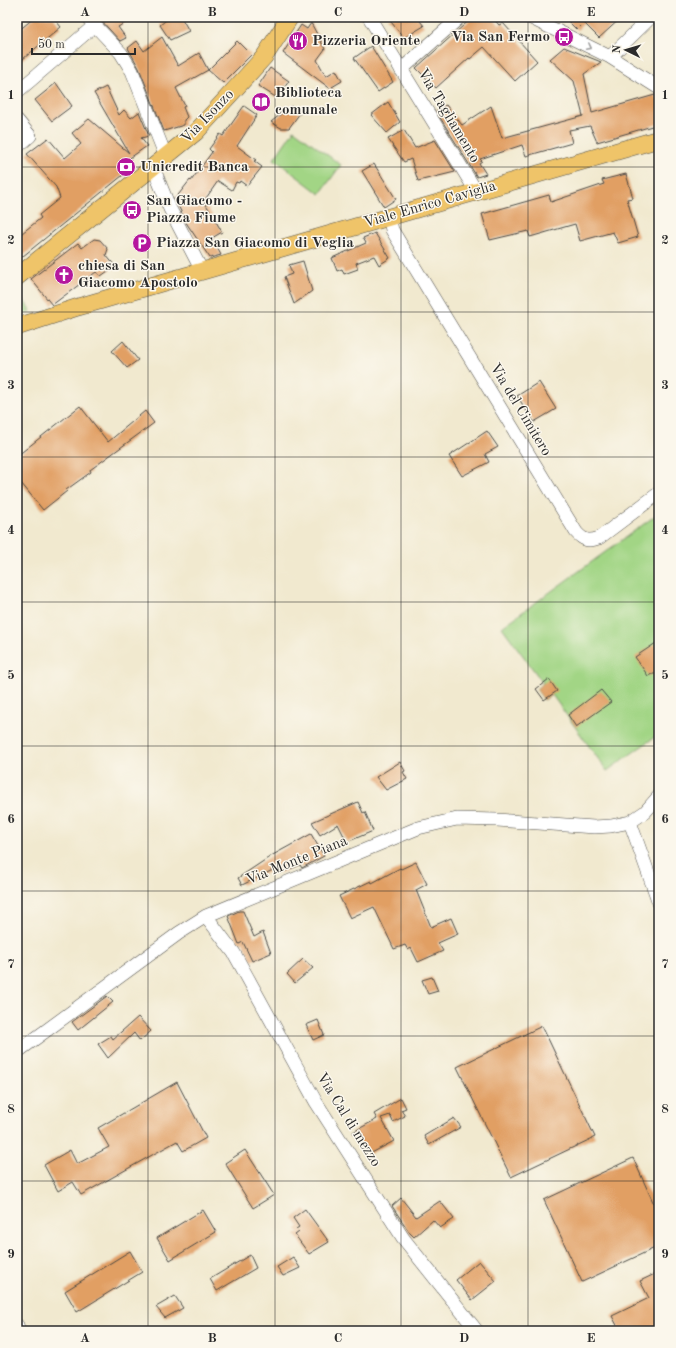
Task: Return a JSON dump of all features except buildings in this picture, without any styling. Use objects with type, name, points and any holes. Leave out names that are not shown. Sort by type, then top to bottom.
[{"type":"main road","name":"Via Isonzo","points":[[17,277],[196,132],[264,57],[290,17]]},
{"type":"main road","name":"Viale Enrico Caviglia","points":[[17,327],[50,315],[659,139]]},
{"type":"street","name":"Via Tagliamento","points":[[369,17],[476,191]]},
{"type":"street","points":[[401,70],[460,17]]},
{"type":"street","points":[[529,17],[610,57],[659,88]]},
{"type":"street","points":[[610,57],[650,17]]},
{"type":"street","points":[[17,92],[91,21],[121,53],[132,71],[160,162],[166,201],[202,271]]},
{"type":"street","points":[[17,120],[30,136],[17,147]]},
{"type":"street","name":"Via del Cimitero","points":[[389,216],[392,230],[579,535],[590,541],[599,538],[659,493]]},
{"type":"street","points":[[659,796],[645,812],[630,822],[659,904]]},
{"type":"street","name":"Via Monte Piana","points":[[17,1052],[179,932],[206,916],[418,828],[457,819],[497,820],[594,827],[611,826],[630,822]]},
{"type":"street","name":"Via Cal di mezzo","points":[[206,916],[234,953],[316,1102],[399,1231],[477,1331]]},
{"type":"street","points":[[17,1325],[19,1331]]},
{"type":"green space","points":[[294,130],[341,165],[320,194],[274,159]]},
{"type":"green space","points":[[17,291],[31,311],[17,316]]},
{"type":"green space","points":[[659,513],[659,734],[607,771],[552,695],[544,700],[536,689],[543,683],[502,627]]},
{"type":"place","name":"Via San Fermo","points":[[564,37]]},
{"type":"place","name":"Pizzeria Oriente","points":[[298,41]]},
{"type":"place","name":"Biblioteca comunale","points":[[261,102]]},
{"type":"place","name":"Unicredit Banca","points":[[126,167]]},
{"type":"place","name":"San Giacomo - Piazza Fiume","points":[[132,210]]},
{"type":"place","name":"Piazza San Giacomo di Veglia","points":[[142,243]]},
{"type":"place","name":"chiesa di San Giacomo Apostolo","points":[[64,275]]}]
